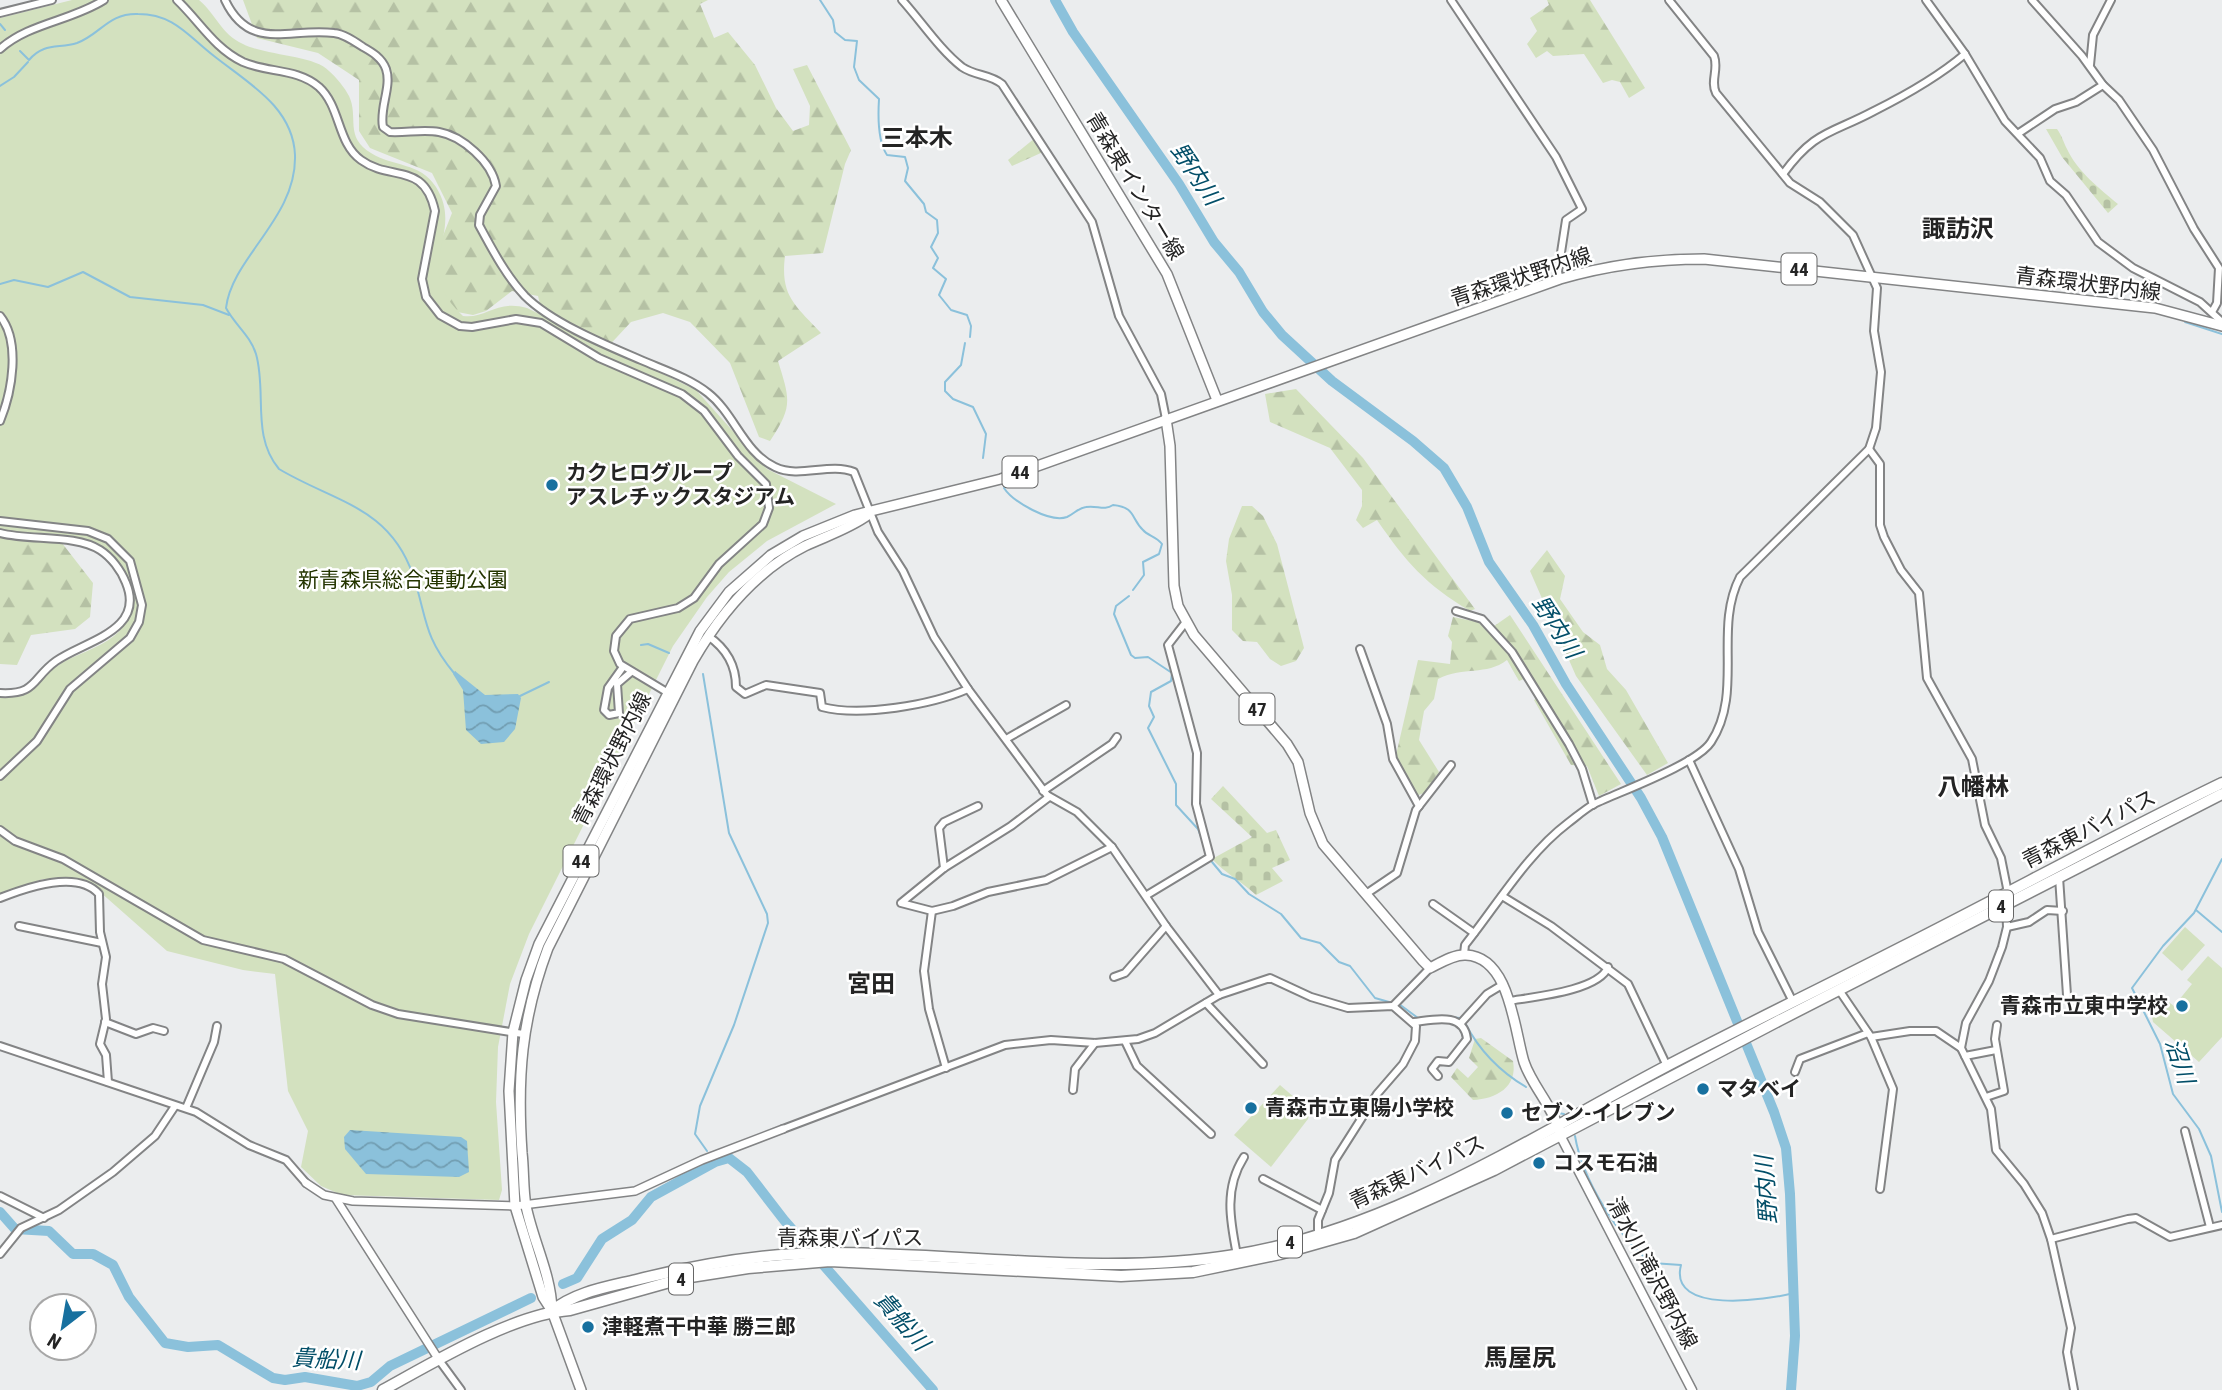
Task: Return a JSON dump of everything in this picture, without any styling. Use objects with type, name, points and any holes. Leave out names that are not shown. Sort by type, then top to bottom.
[{"type":"highway","name":"青森東バイパス","points":[[383,1390],[436,1355],[552,1311],[566,1299],[682,1269],[827,1257],[1155,1264],[1237,1255],[1318,1236],[1392,1209],[1712,1056],[1780,1014],[1793,1002],[2222,783]]},
{"type":"highway","name":"青森東バイパス","points":[[827,1257],[1121,1276],[1193,1272],[1280,1254],[1354,1233],[1494,1170],[1667,1066],[1713,1043],[1839,990],[2222,794]]},
{"type":"main road","name":"青森東インター線","points":[[1001,0],[1164,267],[1217,400]]},
{"type":"main road","name":"青森環状野内線","points":[[1217,400],[1290,377],[1560,279],[1610,267],[1666,259],[1704,259],[1871,276],[2155,309],[2222,324]]},
{"type":"main road","name":"44","points":[[1166,419],[1217,400]]},
{"type":"main road","name":"青森環状野内線","points":[[671,694],[708,636],[734,602],[765,572],[786,557],[869,514],[926,496],[1001,479],[1166,419]]},
{"type":"main road","name":"47","points":[[1166,419],[1170,446],[1174,586],[1185,623],[1287,744],[1298,762],[1315,829],[1323,844],[1430,968]]},
{"type":"main road","name":"青森環状野内線","points":[[582,1390],[552,1311],[543,1297],[515,1206],[509,1091],[526,980],[539,944],[597,840],[714,609],[753,569],[803,536],[855,515],[869,514]]},
{"type":"main road","points":[[1430,968],[1464,954],[1487,961],[1509,1002],[1524,1063],[1559,1130]]},
{"type":"main road","name":"青森環状野内線","points":[[518,1033],[526,1205],[551,1294],[552,1311]]},
{"type":"main road","name":"清水川滝沢野内線","points":[[1559,1130],[1692,1390]]},
{"type":"street","points":[[0,13],[52,0]]},
{"type":"street","points":[[0,49],[28,31],[73,16],[104,0]]},
{"type":"street","points":[[177,0],[226,53],[247,63],[300,76],[319,87],[332,104],[347,143],[361,160],[380,170],[404,173],[421,182],[435,211],[422,279],[426,298],[440,315],[460,326],[472,327],[516,319],[541,323],[552,328],[599,358],[689,399],[704,411],[738,456],[760,475],[769,501],[767,516],[758,532],[719,564],[687,604],[638,616],[625,623],[614,643],[616,657],[623,667],[671,694]]},
{"type":"street","points":[[225,0],[233,16],[255,31],[272,36],[332,32],[376,55],[386,68],[388,77],[381,118],[383,127],[390,132],[446,134],[476,154],[495,177],[494,192],[480,215],[479,225],[526,297],[542,310],[611,347],[700,387],[716,400],[756,452],[775,467],[791,471],[841,468],[854,472],[869,514],[902,571],[934,637],[968,689],[1043,791],[1077,812],[1112,847],[1166,926],[1219,995]]},
{"type":"street","points":[[902,0],[959,64],[972,73],[992,77],[1002,84],[1092,222],[1119,316],[1161,394],[1166,419]]},
{"type":"street","points":[[1451,0],[1556,158],[1581,209],[1566,220],[1558,272],[1560,279]]},
{"type":"street","points":[[1464,954],[1465,945],[1502,896],[1564,826],[1593,805],[1689,760],[1707,748],[1724,718],[1728,689],[1729,604],[1740,577],[1869,449],[1876,428],[1881,372],[1874,331],[1877,288],[1853,235],[1820,202],[1798,190],[1716,93],[1713,86],[1717,66],[1714,56],[1669,0]]},
{"type":"street","points":[[1926,0],[1965,54],[1992,102],[2040,158],[2050,181],[2066,195],[2098,242],[2133,268],[2186,293],[2213,312],[2222,324]]},
{"type":"street","points":[[2032,0],[2090,65],[2141,131],[2194,229],[2219,268],[2219,291],[2213,312]]},
{"type":"street","points":[[2090,65],[2093,35],[2111,0]]},
{"type":"street","points":[[1783,174],[1800,151],[1818,136],[1873,112],[1944,71],[1965,54]]},
{"type":"street","points":[[2019,133],[2055,109],[2076,102],[2103,85]]},
{"type":"street","points":[[0,316],[9,329],[13,346],[5,407],[0,421]]},
{"type":"street","points":[[1869,449],[1880,464],[1880,525],[1884,537],[1901,570],[1919,593],[1927,678],[1972,759],[1985,825],[2001,858],[2008,892],[2007,927],[1989,981],[1966,1023],[1961,1048]]},
{"type":"street","points":[[0,521],[88,531],[108,538],[130,561],[142,605],[139,622],[130,638],[70,689],[37,741],[0,776]]},
{"type":"street","points":[[0,533],[27,539],[92,545],[102,551],[119,570],[128,587],[130,599],[126,615],[116,629],[57,660],[30,688],[20,694],[0,693]]},
{"type":"street","points":[[1456,611],[1482,619],[1511,652],[1569,744],[1582,769],[1593,805]]},
{"type":"street","points":[[1147,895],[1210,857],[1196,804],[1198,753],[1168,645],[1185,623]]},
{"type":"street","points":[[708,636],[718,643],[733,663],[736,687],[745,694],[773,685],[820,693],[822,707],[872,711],[955,695],[968,689]]},
{"type":"street","points":[[1360,649],[1387,724],[1393,759],[1419,806]]},
{"type":"street","points":[[623,667],[608,688],[604,710],[614,715],[619,713],[617,684],[630,673]]},
{"type":"street","points":[[604,701],[609,698],[620,702]]},
{"type":"street","points":[[1006,739],[1066,705]]},
{"type":"street","points":[[1043,791],[1112,744],[1117,737]]},
{"type":"street","points":[[1689,760],[1739,869],[1758,932],[1793,1002]]},
{"type":"street","points":[[1366,894],[1397,873],[1401,866],[1404,842],[1419,806],[1451,765]]},
{"type":"street","points":[[1049,797],[1011,826],[944,869],[901,903],[932,911],[988,892],[1046,880],[1090,861],[1112,847]]},
{"type":"street","points":[[944,869],[939,828],[944,822],[978,806]]},
{"type":"street","points":[[0,830],[15,842],[63,859],[203,940],[284,959],[372,1005],[398,1014],[518,1033]]},
{"type":"street","points":[[2059,877],[2067,995]]},
{"type":"street","points":[[0,898],[32,885],[51,882],[95,889],[101,900],[102,943],[106,957],[102,984],[105,1023],[100,1044],[106,1055],[108,1082]]},
{"type":"street","points":[[1502,896],[1608,967],[1633,990],[1647,1029],[1667,1066]]},
{"type":"street","points":[[1433,904],[1474,933]]},
{"type":"street","points":[[2007,927],[2029,922],[2047,910],[2063,911]]},
{"type":"street","points":[[932,911],[924,971],[929,1009],[946,1068]]},
{"type":"street","points":[[19,926],[102,943]]},
{"type":"street","points":[[1114,977],[1125,973],[1166,926]]},
{"type":"street","points":[[1509,1002],[1580,987],[1597,980],[1608,967]]},
{"type":"street","points":[[1393,1006],[1430,968]]},
{"type":"street","points":[[0,1046],[212,1119],[249,1145],[286,1160],[306,1183],[337,1199],[515,1206],[635,1191],[702,1160],[1005,1045],[1051,1040],[1125,1041],[1155,1033],[1219,995],[1266,977],[1311,997],[1348,1008],[1393,1006],[1414,1022],[1444,1019],[1460,1024],[1467,1038],[1449,1062],[1438,1061],[1432,1069],[1438,1076]]},
{"type":"street","points":[[1460,1024],[1487,994],[1502,985]]},
{"type":"street","points":[[1839,990],[1870,1035],[1893,1089],[1894,1099],[1880,1189]]},
{"type":"street","points":[[1206,1003],[1263,1064]]},
{"type":"street","points":[[1318,1236],[1318,1220],[1335,1160],[1377,1094],[1403,1063],[1415,1041],[1414,1022]]},
{"type":"street","points":[[105,1023],[135,1034],[153,1028],[164,1031]]},
{"type":"street","points":[[1986,1097],[2004,1091],[1996,1050],[1997,1025]]},
{"type":"street","points":[[186,1108],[214,1042],[217,1026]]},
{"type":"street","points":[[1794,1072],[1800,1059],[1870,1035],[1936,1031],[1961,1048],[1986,1097],[1996,1150],[2042,1213],[2051,1239],[2071,1328],[2067,1352],[2074,1390]]},
{"type":"street","points":[[1125,1041],[1137,1066],[1211,1134]]},
{"type":"street","points":[[1073,1090],[1075,1069],[1095,1042]]},
{"type":"street","points":[[1965,1056],[1996,1050]]},
{"type":"street","points":[[0,1254],[19,1230],[93,1189],[155,1136],[175,1106]]},
{"type":"street","points":[[2185,1131],[2210,1227]]},
{"type":"street","points":[[1237,1255],[1230,1190],[1235,1172],[1244,1157]]},
{"type":"street","points":[[1263,1179],[1322,1210]]},
{"type":"street","points":[[0,1196],[44,1218]]},
{"type":"street","points":[[337,1199],[461,1390]]},
{"type":"street","points":[[2051,1239],[2136,1218],[2170,1237],[2222,1225]]},
{"type":"green space","name":"新青森県総合運動公園","points":[[72,0],[199,0],[235,40],[253,48],[322,66],[337,79],[349,96],[355,133],[363,147],[379,157],[422,173],[436,187],[444,204],[445,220],[439,266],[440,282],[448,298],[463,316],[478,315],[508,306],[527,308],[696,390],[767,469],[836,504],[767,541],[729,572],[707,597],[673,646],[529,934],[510,984],[498,1047],[496,1102],[502,1190],[499,1200],[342,1195],[321,1186],[301,1167],[308,1131],[288,1091],[275,974],[243,970],[167,951],[91,884],[43,879],[0,894],[0,697],[29,693],[57,666],[114,636],[130,614],[132,601],[131,588],[120,564],[100,546],[65,535],[0,529],[0,18]]},
{"type":"green space","points":[[243,0],[708,0],[700,4],[714,38],[728,32],[755,65],[776,108],[793,131],[809,125],[810,106],[793,69],[807,65],[851,150],[845,164],[823,253],[785,256],[787,291],[797,307],[821,333],[778,361],[787,402],[783,419],[770,441],[759,437],[730,363],[690,322],[663,313],[631,322],[603,352],[543,316],[538,296],[512,291],[486,311],[473,315],[452,311],[440,298],[433,261],[452,213],[432,173],[370,148],[359,131],[359,80],[318,53],[257,38]]},
{"type":"green space","points":[[1547,0],[1590,0],[1645,88],[1629,98],[1620,82],[1612,80],[1603,83],[1584,54],[1553,56],[1547,51],[1536,58],[1527,44],[1537,31],[1530,18],[1549,5]]},
{"type":"green space","points":[[2046,129],[2057,129],[2077,165],[2118,204],[2108,213],[2062,157]]},
{"type":"green space","points":[[1035,138],[1043,152],[1012,166],[1008,160]]},
{"type":"green space","points":[[1296,389],[1363,458],[1475,609],[1470,611],[1428,581],[1407,560],[1377,520],[1363,528],[1356,520],[1362,506],[1362,490],[1330,448],[1270,422],[1265,394]]},
{"type":"green space","points":[[1242,506],[1252,506],[1263,516],[1277,544],[1304,648],[1296,661],[1281,666],[1270,659],[1257,642],[1243,641],[1232,630],[1232,595],[1226,561],[1229,539]]},
{"type":"green space","points":[[0,530],[55,534],[93,583],[90,617],[75,629],[31,635],[17,665],[0,664]]},
{"type":"green space","points":[[1547,550],[1565,576],[1560,599],[1583,632],[1600,645],[1607,669],[1626,690],[1668,763],[1647,775],[1576,676],[1530,571]]},
{"type":"green space","points":[[1510,615],[1621,784],[1599,796],[1587,766],[1571,765],[1534,700],[1537,698],[1524,679],[1519,681],[1507,660],[1491,668],[1438,679],[1434,699],[1424,711],[1419,740],[1439,772],[1424,793],[1416,796],[1396,755],[1418,660],[1450,664],[1452,642],[1448,636],[1453,617],[1478,622],[1487,631]]},
{"type":"green space","points":[[1223,786],[1267,833],[1276,830],[1290,860],[1272,868],[1283,881],[1256,895],[1212,859],[1252,837],[1211,799]]},
{"type":"green space","points":[[2185,927],[2205,945],[2182,971],[2162,953]]},
{"type":"green space","points":[[2208,956],[2222,968],[2222,1037],[2199,1062],[2153,1022],[2151,1011],[2162,997],[2174,1006],[2192,984],[2187,980]]},
{"type":"green space","points":[[1481,1038],[1513,1061],[1514,1070],[1509,1085],[1503,1090],[1490,1097],[1473,1100],[1451,1077],[1457,1068],[1468,1078],[1478,1067],[1469,1058],[1475,1039]]},
{"type":"green space","points":[[1280,1085],[1310,1111],[1308,1119],[1271,1167],[1234,1135]]},
{"type":"water","points":[[455,671],[485,695],[518,694],[521,698],[515,729],[504,742],[481,744],[466,730],[463,690],[453,674]]},
{"type":"water","points":[[350,1130],[461,1137],[467,1141],[469,1172],[459,1177],[366,1174],[345,1149],[344,1137]]},
{"type":"waterway","points":[[820,0],[833,20],[835,32],[845,40],[857,41],[854,67],[859,80],[879,99],[879,128],[884,150],[887,155],[905,157],[908,168],[905,181],[924,204],[926,212],[937,220],[938,233],[931,247],[938,258],[933,268],[946,279],[939,295],[951,310],[967,315],[971,326],[970,337]]},
{"type":"waterway","name":"野内川","points":[[1055,0],[1073,32],[1179,184],[1214,242],[1239,272],[1263,312],[1282,335],[1332,381],[1413,441],[1444,468],[1467,507],[1489,562],[1533,625],[1566,684],[1641,798],[1662,837],[1774,1112],[1786,1148],[1795,1336],[1791,1390]]},
{"type":"waterway","points":[[20,51],[29,60],[46,48],[77,43],[119,17],[151,15],[180,28],[254,87],[277,110],[292,138],[295,155],[293,178],[276,218],[240,271],[226,308],[256,354],[265,442],[279,469],[358,508],[390,534],[403,552],[413,575],[436,648],[454,673]]},
{"type":"waterway","points":[[0,24],[5,30]]},
{"type":"waterway","points":[[0,86],[14,77],[28,62]]},
{"type":"waterway","points":[[0,284],[14,280],[48,287],[83,272],[130,297],[203,305],[229,315]]},
{"type":"waterway","points":[[2185,322],[2222,334]]},
{"type":"waterway","points":[[965,343],[961,365],[945,382],[945,391],[953,399],[973,407],[986,434],[983,458]]},
{"type":"waterway","points":[[1004,488],[1023,505],[1051,517],[1067,517],[1090,507],[1107,508],[1113,505],[1126,508],[1139,526],[1162,544],[1159,554],[1143,562],[1144,575],[1133,590]]},
{"type":"waterway","points":[[1129,596],[1116,606],[1114,614],[1131,655],[1135,658],[1148,657],[1172,673],[1171,681],[1151,692],[1149,706],[1154,717],[1148,728],[1176,784],[1176,805],[1198,829],[1203,842]]},
{"type":"waterway","points":[[641,645],[648,644],[669,653]]},
{"type":"waterway","points":[[703,674],[729,833],[767,914],[768,923],[734,1025],[700,1106],[695,1134],[707,1151]]},
{"type":"waterway","points":[[520,696],[549,682]]},
{"type":"waterway","name":"沼川","points":[[2222,859],[2194,913],[2163,946],[2132,988],[2160,1044],[2173,1094],[2199,1129],[2211,1156],[2222,1212]]},
{"type":"waterway","points":[[1212,862],[1222,874],[1235,879],[1249,894],[1281,914],[1301,938],[1320,943],[1339,962],[1350,966],[1375,998],[1389,1002]]},
{"type":"waterway","points":[[2196,910],[2222,932]]},
{"type":"waterway","points":[[1399,1004],[1418,1018],[1429,1017]]},
{"type":"waterway","points":[[1438,1016],[1460,1018]]},
{"type":"waterway","points":[[1465,1023],[1491,1059],[1526,1087]]},
{"type":"waterway","points":[[1558,1113],[1564,1114]]},
{"type":"waterway","points":[[1575,1136],[1593,1188],[1614,1222],[1652,1263],[1681,1265],[1681,1281],[1689,1291],[1704,1298],[1722,1300],[1763,1299],[1794,1293]]},
{"type":"waterway","name":"貴船川","points":[[563,1284],[577,1278],[602,1239],[632,1220],[651,1197],[715,1162],[729,1158],[747,1172],[784,1220],[933,1390]]},
{"type":"waterway","name":"貴船川","points":[[0,1212],[15,1229],[49,1231],[73,1254],[93,1254],[113,1265],[129,1297],[165,1343],[188,1347],[218,1345],[273,1378],[285,1380],[305,1377],[357,1386],[371,1382],[390,1366],[531,1298]]},
{"type":"place","name":"カクヒログループ アスレチックスタジアム","points":[[552,485]]},
{"type":"place","name":"青森市立東中学校","points":[[2182,1006]]},
{"type":"place","name":"マタベイ","points":[[1703,1089]]},
{"type":"place","name":"青森市立東陽小学校","points":[[1251,1108]]},
{"type":"place","name":"セブン-イレブン","points":[[1507,1113]]},
{"type":"place","name":"コスモ石油","points":[[1539,1163]]},
{"type":"place","name":"津軽煮干中華 勝三郎","points":[[588,1327]]},
{"type":"district","name":"三本木","points":[[917,138]]},
{"type":"district","name":"諏訪沢","points":[[1958,229]]},
{"type":"district","name":"八幡林","points":[[1973,787]]},
{"type":"district","name":"宮田","points":[[871,984]]},
{"type":"district","name":"馬屋尻","points":[[1520,1358]]}]
